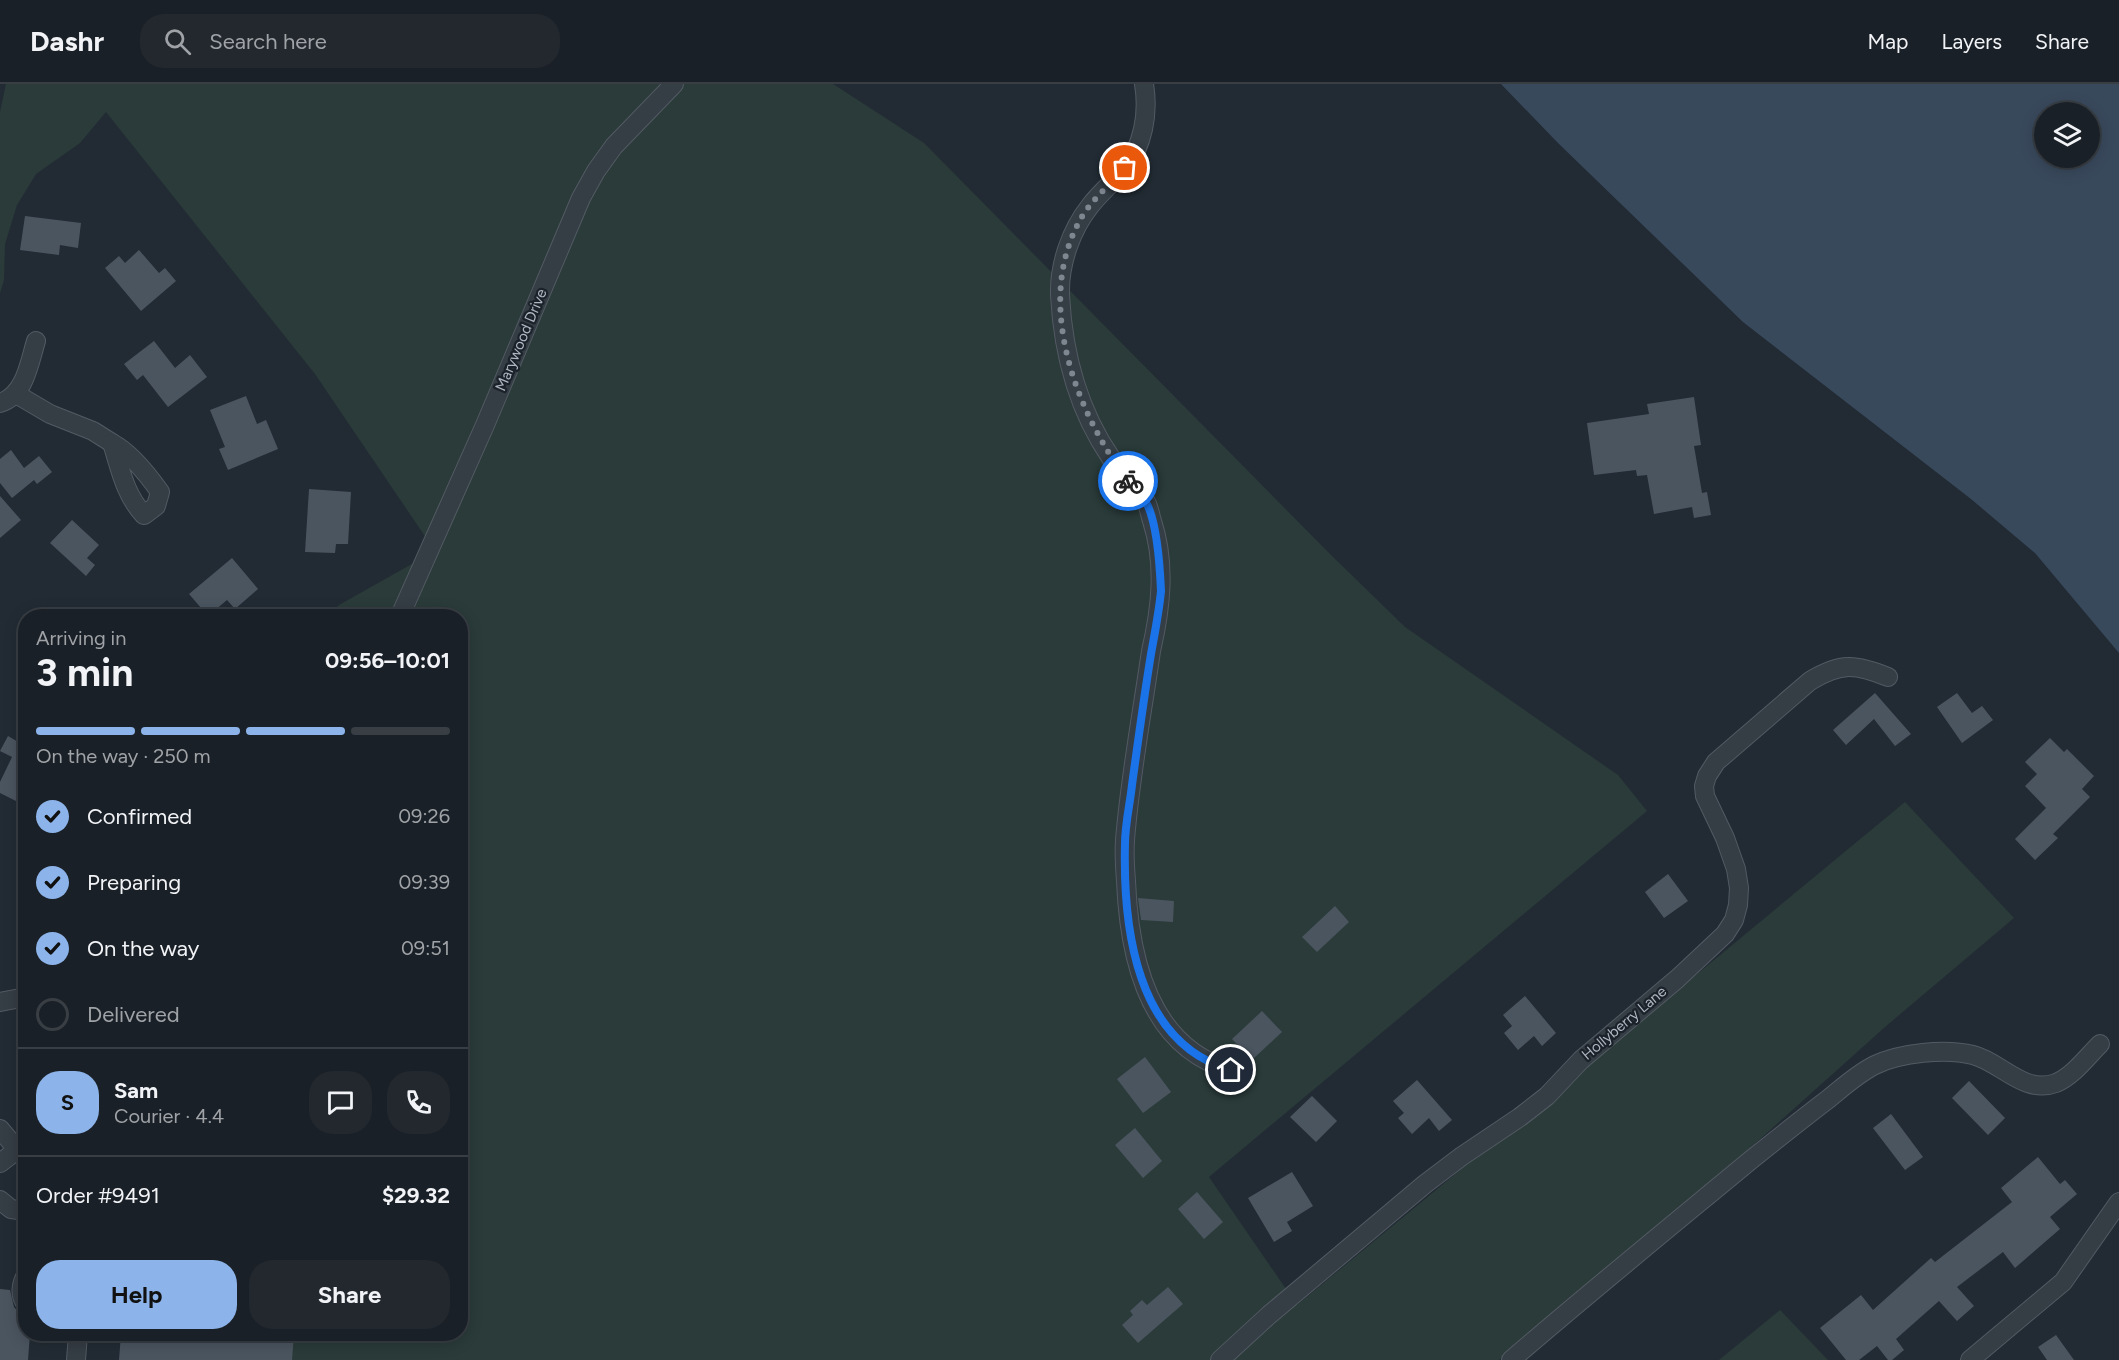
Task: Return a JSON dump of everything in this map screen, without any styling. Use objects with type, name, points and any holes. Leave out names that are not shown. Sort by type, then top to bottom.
[{"type":"street","name":"Marywood Drive","points":[[403,609],[485,425],[581,198],[596,171],[614,146],[674,84]]},
{"type":"street","points":[[1144,84],[1146,111],[1140,141],[1125,168],[1099,195],[1080,220],[1067,248],[1060,293],[1065,342],[1071,372],[1081,402],[1109,456],[1145,501],[1155,530],[1160,560],[1161,591],[1158,621],[1151,651],[1125,842],[1127,920],[1144,987],[1154,1007],[1173,1032],[1195,1052],[1231,1070]]},
{"type":"street","points":[[36,341],[28,369],[8,398],[93,431],[112,443]]},
{"type":"street","name":"Hollyberry Lane","points":[[1220,1360],[1269,1315],[1425,1184],[1547,1096],[1581,1060],[1677,979],[1725,934],[1734,920],[1739,888],[1736,869],[1725,838],[1705,796],[1704,786],[1707,776],[1716,762],[1810,681],[1826,671],[1854,666],[1888,677]]},
{"type":"street","points":[[0,1002],[18,999]]},
{"type":"street","points":[[1511,1360],[1773,1142],[1854,1078],[1874,1066],[1890,1059],[1919,1053],[1952,1052],[1973,1055],[1992,1062],[2019,1080],[2031,1085],[2044,1086],[2068,1076],[2100,1044]]},
{"type":"street","points":[[0,1130],[18,1151]]},
{"type":"street","points":[[0,1163],[18,1156]]},
{"type":"street","points":[[0,1200],[11,1209],[18,1210]]},
{"type":"street","points":[[1970,1360],[2063,1282],[2119,1202]]},
{"type":"street","points":[[76,1360],[77,1341]]},
{"type":"shaded area","points":[[6,84],[833,84],[924,143],[1405,627],[1618,775],[1647,811],[1209,1177],[1297,1305],[1905,802],[2014,918],[1885,1027],[1652,1236],[1499,1360],[292,1360],[280,1341],[468,1341],[468,609],[335,609],[435,551],[315,374],[106,112],[80,143],[36,174],[17,205],[5,244],[4,280],[0,293],[0,112]]},
{"type":"shaded area","points":[[1780,1310],[1828,1360],[1719,1360]]},
{"type":"water","points":[[1501,84],[2119,84],[2119,653],[2035,553],[1971,499],[1743,322],[1558,143]]},
{"type":"building","points":[[25,216],[81,223],[78,248],[60,245],[59,255],[20,250]]},
{"type":"building","points":[[139,250],[159,273],[165,268],[176,281],[141,311],[105,268],[119,256],[125,263]]},
{"type":"building","points":[[154,341],[175,368],[190,355],[207,377],[168,407],[143,375],[137,380],[124,364]]},
{"type":"building","points":[[246,396],[257,424],[266,420],[278,449],[228,470],[219,449],[225,447],[210,410]]},
{"type":"building","points":[[1694,397],[1701,445],[1694,446],[1702,493],[1707,492],[1711,515],[1694,518],[1692,507],[1654,514],[1647,475],[1637,476],[1636,470],[1594,475],[1587,423],[1649,414],[1647,404]]},
{"type":"building","points":[[11,450],[24,468],[39,456],[52,472],[37,484],[34,480],[12,498],[0,483],[0,459]]},
{"type":"building","points":[[309,489],[351,492],[348,544],[336,544],[335,553],[305,552]]},
{"type":"building","points":[[0,496],[21,520],[0,538]]},
{"type":"building","points":[[72,520],[99,545],[87,558],[95,565],[86,576],[50,543]]},
{"type":"building","points":[[232,558],[258,589],[235,609],[227,600],[216,609],[202,609],[189,594]]},
{"type":"building","points":[[1875,693],[1911,734],[1895,746],[1874,719],[1846,745],[1833,730]]},
{"type":"building","points":[[1957,693],[1972,713],[1982,706],[1993,720],[1962,743],[1937,707]]},
{"type":"building","points":[[8,736],[18,742],[18,802],[0,793],[0,782],[12,757],[0,751]]},
{"type":"building","points":[[2050,738],[2064,752],[2067,749],[2094,776],[2082,789],[2090,797],[2053,834],[2058,838],[2035,860],[2015,839],[2046,808],[2025,786],[2037,774],[2025,762]]},
{"type":"building","points":[[1668,874],[1688,901],[1664,918],[1645,892]]},
{"type":"building","points":[[1138,898],[1174,901],[1173,922],[1141,920]]},
{"type":"building","points":[[1335,906],[1349,922],[1317,952],[1302,937]]},
{"type":"building","points":[[1525,996],[1556,1033],[1542,1046],[1534,1036],[1518,1050],[1504,1033],[1512,1026],[1503,1015]]},
{"type":"building","points":[[1262,1011],[1282,1032],[1252,1060],[1232,1039]]},
{"type":"building","points":[[1145,1057],[1171,1092],[1143,1113],[1117,1079]]},
{"type":"building","points":[[1417,1080],[1452,1120],[1439,1131],[1429,1118],[1412,1134],[1398,1118],[1404,1113],[1393,1101]]},
{"type":"building","points":[[1969,1081],[2005,1118],[1988,1135],[1952,1098]]},
{"type":"building","points":[[1312,1096],[1337,1121],[1316,1142],[1290,1117]]},
{"type":"building","points":[[1891,1114],[1923,1157],[1905,1170],[1873,1128]]},
{"type":"building","points":[[1135,1128],[1162,1161],[1143,1178],[1115,1145]]},
{"type":"building","points":[[2038,1157],[2060,1184],[2065,1180],[2077,1194],[2050,1217],[2060,1229],[2015,1268],[2003,1252],[1957,1287],[1974,1306],[1957,1321],[1939,1301],[1896,1339],[1904,1350],[1892,1360],[1888,1360],[1877,1346],[1859,1360],[1846,1360],[1820,1328],[1861,1295],[1873,1310],[1931,1258],[1935,1262],[2012,1202],[2001,1188]]},
{"type":"building","points":[[1292,1172],[1313,1206],[1287,1222],[1292,1231],[1274,1242],[1248,1198]]},
{"type":"building","points":[[1197,1192],[1223,1222],[1204,1239],[1178,1209]]},
{"type":"building","points":[[1168,1287],[1183,1304],[1138,1343],[1122,1325],[1133,1315],[1130,1311],[1142,1300],[1147,1305]]},
{"type":"building","points":[[0,1289],[10,1290],[14,1307],[18,1312],[18,1341],[29,1341],[28,1360],[0,1360]]},
{"type":"building","points":[[2056,1335],[2074,1360],[2047,1360],[2038,1347]]},
{"type":"building","points":[[120,1341],[293,1341],[292,1360],[119,1360]]},
{"type":"way so far","points":[[1125,168],[1099,195],[1080,220],[1067,248],[1060,293],[1065,342],[1071,372],[1081,402],[1109,456],[1128,481]]},
{"type":"route","points":[[1128,481],[1145,501],[1155,530],[1160,560],[1161,591],[1125,842],[1127,920],[1141,979],[1162,1020],[1183,1043],[1195,1052],[1231,1070]]}]
